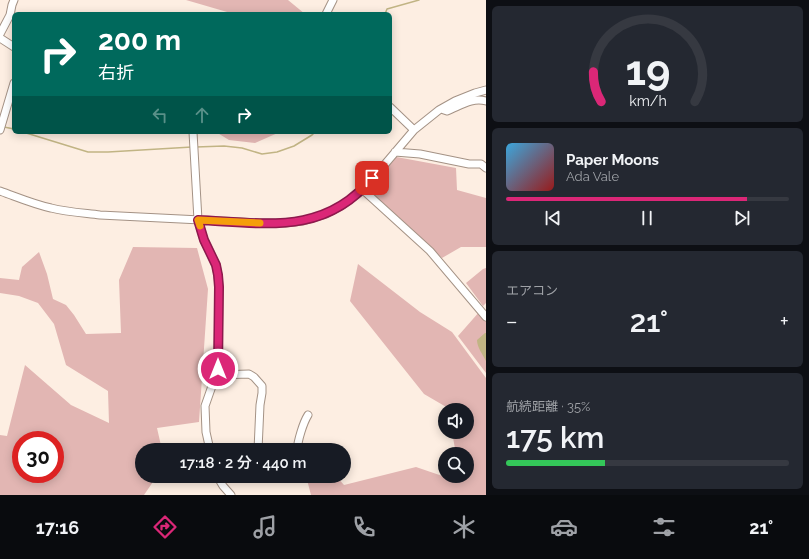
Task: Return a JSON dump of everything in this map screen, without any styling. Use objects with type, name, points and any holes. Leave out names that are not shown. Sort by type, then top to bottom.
[{"type":"street","points":[[12,45],[0,36],[10,15],[14,0]]},
{"type":"street","points":[[327,12],[333,0]]},
{"type":"street","points":[[0,191],[32,203],[51,208],[100,215],[262,223],[303,221],[326,214],[344,204],[363,190],[414,130],[441,109],[455,101],[486,90]]},
{"type":"street","points":[[0,130],[12,91]]},
{"type":"street","points":[[441,109],[447,111],[471,101],[486,101]]},
{"type":"street","points":[[392,109],[414,130]]},
{"type":"street","points":[[192,134],[198,220],[204,240],[216,265],[218,275],[219,363],[217,375],[205,406],[206,432],[208,443]]},
{"type":"street","points":[[395,152],[420,154],[469,164],[481,164],[486,168]]},
{"type":"street","points":[[363,190],[430,251],[486,317]]},
{"type":"street","points":[[217,375],[247,374],[254,377],[262,386],[258,443]]},
{"type":"street","points":[[298,443],[308,415]]},
{"type":"street","points":[[221,483],[231,495]]},
{"type":"shaded area","points":[[186,0],[288,0],[303,12],[227,12]]},
{"type":"shaded area","points":[[219,134],[275,134],[255,143],[229,140]]},
{"type":"shaded area","points":[[391,156],[456,168],[457,190],[486,198],[486,247],[461,247],[442,258],[367,190]]},
{"type":"shaded area","points":[[133,247],[197,248],[208,289],[199,422],[157,428],[160,443],[135,443],[135,483],[152,483],[144,495],[0,495],[0,435],[7,436],[25,365],[71,405],[109,423],[108,391],[66,365],[54,324],[38,303],[19,296],[0,293],[0,278],[19,280],[22,267],[39,252],[47,274],[53,299],[66,305],[86,334],[121,333],[119,280]]},
{"type":"shaded area","points":[[358,264],[420,312],[452,332],[486,378],[486,495],[311,495],[308,483],[342,483],[344,485],[416,467],[438,474],[438,483],[474,483],[474,447],[455,447],[453,439],[474,439],[474,403],[439,403],[424,394],[350,301]]},
{"type":"shaded area","points":[[486,268],[486,303],[483,306],[466,283]]},
{"type":"shaded area","points":[[480,311],[486,311],[486,373],[458,336]]},
{"type":"shaded area","points":[[485,333],[486,361],[477,343],[477,340]]},
{"type":"waterway","points":[[386,12],[387,9],[419,0]]},
{"type":"waterway","points":[[4,127],[12,129]]},
{"type":"waterway","points":[[30,134],[88,152],[192,147]]},
{"type":"waterway","points":[[196,147],[224,146],[242,148],[262,154],[277,152],[294,146],[313,134]]},
{"type":"slow traffic","points":[[200,226],[198,220],[260,223]]},
{"type":"route","points":[[218,369],[218,275],[216,265],[204,240],[198,220],[262,223],[303,221],[326,214],[344,204],[363,190],[372,178]]}]
